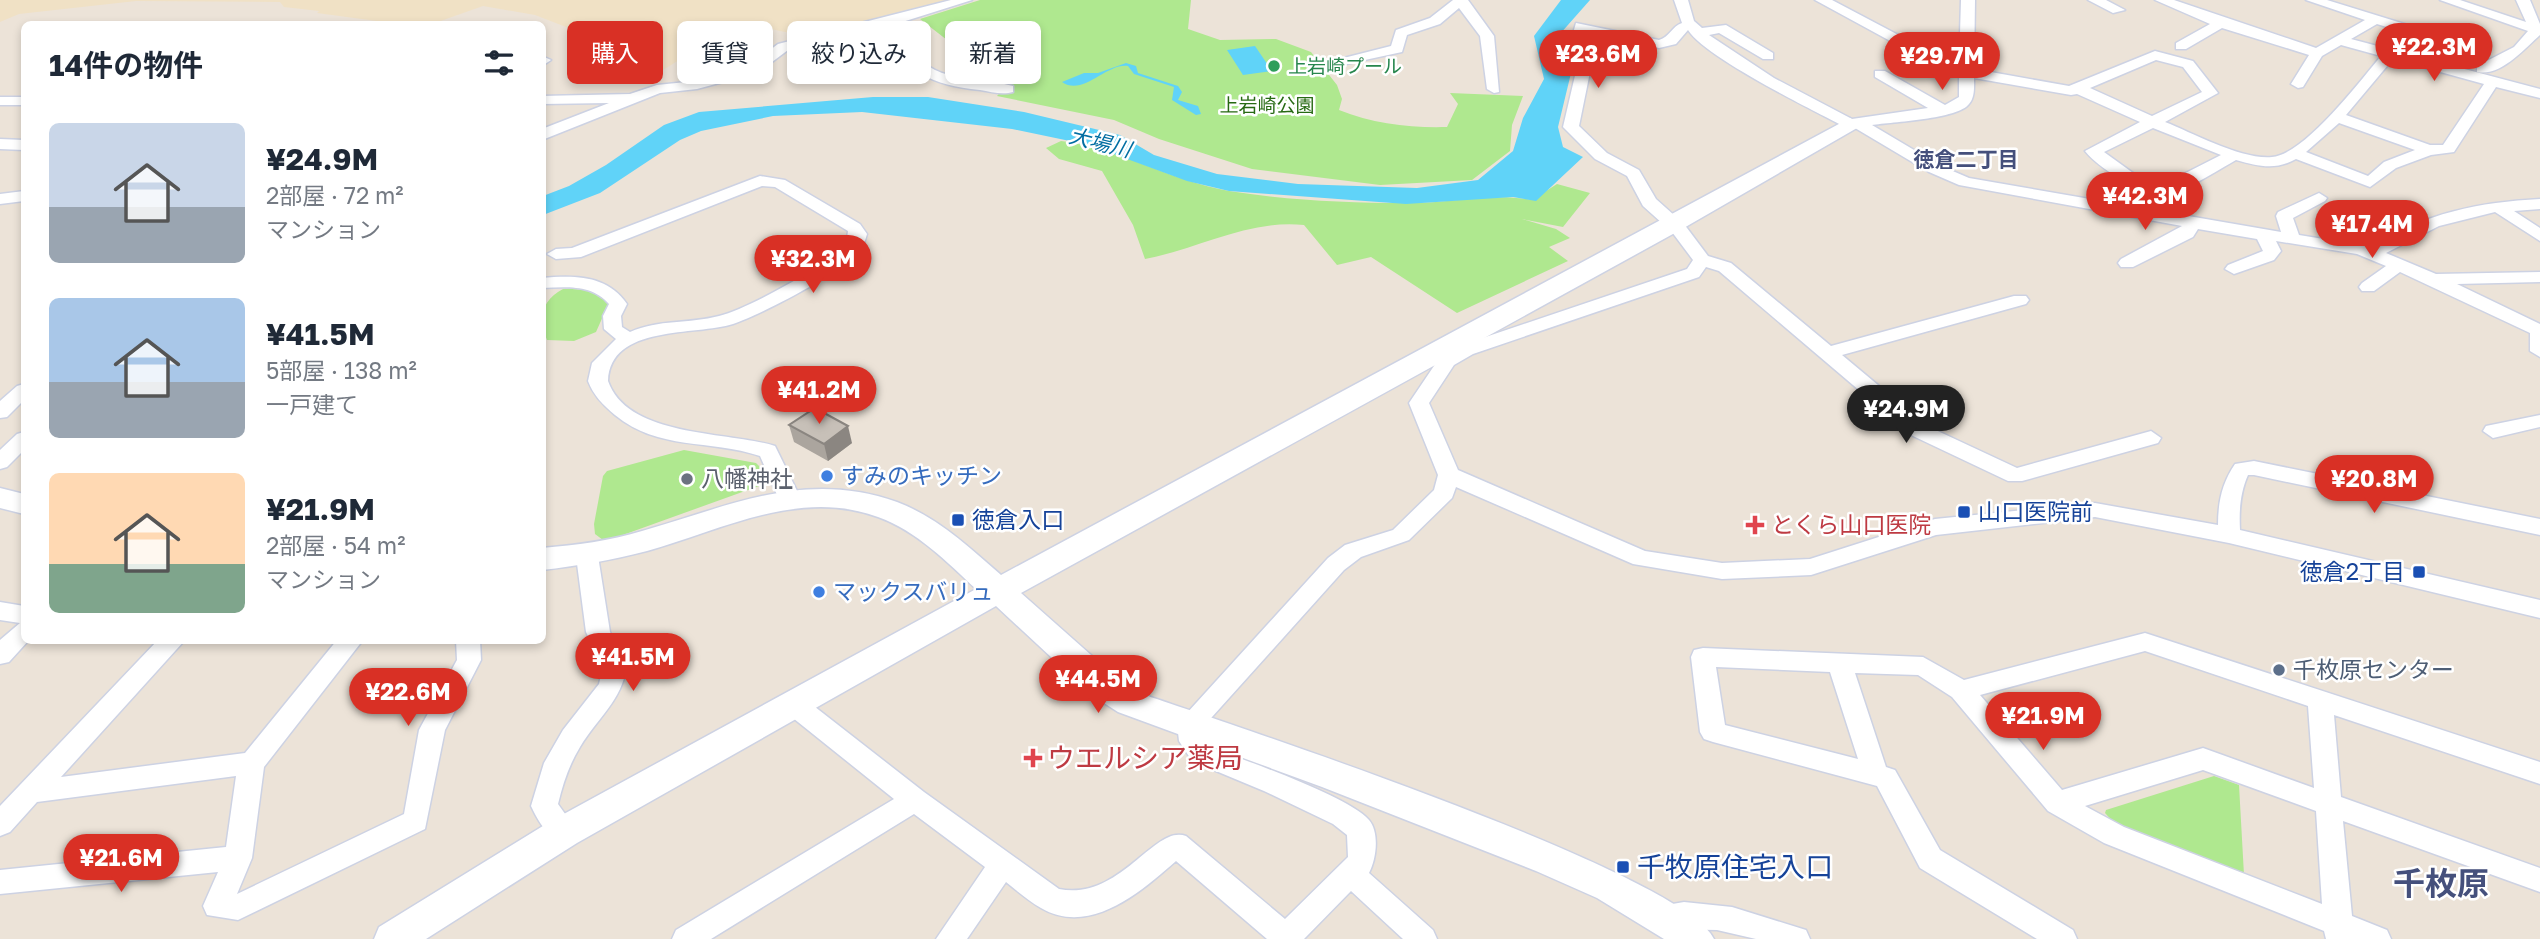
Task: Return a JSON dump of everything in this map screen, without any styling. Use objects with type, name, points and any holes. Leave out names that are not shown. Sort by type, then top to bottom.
[{"type":"street","points":[[892,21],[965,0]]},
{"type":"street","points":[[1681,0],[1694,29]]},
{"type":"street","points":[[1822,0],[1954,70],[2071,91],[2081,90],[2155,55],[2188,64],[2211,93],[2093,151],[2142,186],[2151,191],[2166,192],[2233,155]]},
{"type":"street","points":[[393,939],[564,832],[792,703],[1854,124],[1942,110],[1962,104],[1966,97],[1970,7],[1968,0]]},
{"type":"street","points":[[2095,0],[2118,10]]},
{"type":"street","points":[[2162,0],[2221,23],[2317,53]]},
{"type":"street","points":[[2314,0],[2474,50]]},
{"type":"street","points":[[2294,153],[2370,182],[2390,165],[2429,150],[2448,149],[2487,75],[2519,50],[2533,18],[2446,0]]},
{"type":"street","points":[[1323,65],[1397,49],[1401,33],[1435,21],[1464,1],[1487,36],[1494,89]]},
{"type":"street","points":[[2298,84],[2317,53],[2375,20]]},
{"type":"street","points":[[2181,46],[2221,23]]},
{"type":"street","points":[[2151,438],[2015,476],[1920,431],[1725,267],[1702,260],[1674,224],[1649,202],[1633,173],[1595,152],[1571,127],[1584,67],[1578,32],[1581,26],[1659,44],[1671,41],[1684,26],[1694,29],[1769,80],[1935,169],[1965,182],[2189,223],[2375,253],[2539,331],[2540,351]]},
{"type":"street","points":[[1694,29],[1721,28],[1768,56]]},
{"type":"street","points":[[2337,40],[2389,55],[2487,75],[2540,94]]},
{"type":"street","points":[[546,133],[662,88],[719,80],[759,65],[787,46]]},
{"type":"street","points":[[2081,90],[2233,155],[2271,164],[2294,153],[2337,117],[2389,55]]},
{"type":"street","points":[[1880,74],[1942,110]]},
{"type":"street","points":[[931,75],[950,82],[1008,89]]},
{"type":"street","points":[[546,100],[636,98]]},
{"type":"street","points":[[0,101],[21,101]]},
{"type":"street","points":[[2337,117],[2429,150]]},
{"type":"street","points":[[0,144],[21,145]]},
{"type":"street","points":[[0,156],[21,146]]},
{"type":"street","points":[[556,254],[575,253],[760,181],[779,183],[847,222],[858,234],[849,252],[732,318],[667,327],[628,339],[604,363],[598,381],[620,409],[651,429],[768,451],[789,497]]},
{"type":"street","points":[[0,199],[21,196]]},
{"type":"street","points":[[2292,239],[2284,216],[2319,198]]},
{"type":"street","points":[[2375,253],[2411,229],[2497,206],[2540,204]]},
{"type":"street","points":[[2497,206],[2540,236]]},
{"type":"street","points":[[2127,263],[2187,233],[2191,228],[2189,223]]},
{"type":"street","points":[[2234,269],[2268,256],[2272,251],[2264,235]]},
{"type":"street","points":[[792,703],[915,800],[1052,900],[1078,905],[1114,894],[1176,844],[1283,935],[1290,934],[1352,875],[1362,859],[1360,828],[1342,816],[1273,783],[1201,754],[1192,741],[1190,724],[1336,564],[1353,551],[1401,535],[1444,493],[1449,475],[1419,403],[1447,361],[1466,350],[1693,273],[1702,260]]},
{"type":"street","points":[[2368,287],[2399,264]]},
{"type":"street","points":[[2433,279],[2536,280]]},
{"type":"street","points":[[546,283],[583,282],[602,290],[618,304],[612,316],[613,329],[628,339]]},
{"type":"street","points":[[1829,353],[2020,300]]},
{"type":"street","points":[[0,412],[21,393]]},
{"type":"street","points":[[2493,431],[2540,422]]},
{"type":"street","points":[[0,462],[21,442]]},
{"type":"street","points":[[2229,535],[2228,515],[2237,475],[2242,469],[2254,468],[2540,527]]},
{"type":"street","points":[[1449,475],[1642,558],[1722,571],[1811,568],[1934,527],[2064,511],[2120,512],[2229,535],[2540,609]]},
{"type":"street","points":[[546,559],[614,551],[789,497],[839,496],[870,501],[917,521],[941,538],[997,592],[1105,687],[1130,703],[1317,769],[1537,854],[1598,880],[1665,916],[1695,939]]},
{"type":"street","points":[[0,498],[21,503]]},
{"type":"street","points":[[564,832],[544,806],[553,771],[572,737],[611,687],[615,666],[598,632],[587,556]]},
{"type":"street","points":[[0,611],[21,614]]},
{"type":"street","points":[[0,655],[21,634]]},
{"type":"street","points":[[1961,690],[2145,642],[2540,773]]},
{"type":"street","points":[[0,824],[169,644]]},
{"type":"street","points":[[348,644],[252,763],[246,786],[238,858],[217,906],[238,907],[260,898],[416,821],[432,730],[469,660],[468,644]]},
{"type":"street","points":[[2063,939],[1930,859],[1886,778],[1713,732],[1703,657],[1923,666],[1961,690],[2057,803],[2114,835],[2339,932],[2377,939]]},
{"type":"street","points":[[1839,662],[1876,775]]},
{"type":"street","points":[[2320,700],[2339,932]]},
{"type":"street","points":[[2057,803],[2203,759],[2540,880]]},
{"type":"street","points":[[30,792],[252,763]]},
{"type":"street","points":[[686,939],[915,800]]},
{"type":"street","points":[[0,881],[238,858]]},
{"type":"street","points":[[950,939],[1002,865]]},
{"type":"street","points":[[1352,875],[1423,939]]},
{"type":"street","points":[[1665,916],[1694,913],[1726,916],[1796,939]]},
{"type":"shaded area","points":[[0,0],[958,0],[873,21],[787,21],[787,32],[773,30],[773,21],[677,21],[677,61],[663,70],[663,21],[567,21],[567,27],[535,15],[483,6],[440,21],[377,21],[284,7],[280,2],[136,1],[19,14],[0,22]]},
{"type":"green space","name":"上岩崎公園","points":[[980,0],[1191,0],[1188,29],[1220,40],[1276,39],[1311,52],[1337,85],[1342,99],[1339,110],[1352,115],[1406,126],[1447,127],[1458,104],[1450,93],[1523,96],[1512,125],[1510,151],[1472,180],[1380,185],[1252,169],[1159,139],[1114,120],[997,96],[1008,84],[1041,84],[1041,21],[945,21],[945,38],[931,28],[931,21],[920,19]]},
{"type":"green space","points":[[1061,141],[1104,150],[1208,186],[1272,197],[1383,203],[1500,197],[1532,200],[1557,184],[1590,193],[1563,227],[1522,219],[1556,229],[1570,238],[1549,247],[1568,261],[1457,313],[1371,257],[1337,265],[1304,225],[1284,224],[1243,230],[1145,259],[1133,225],[1102,171],[1059,159],[1046,148]]},
{"type":"green space","points":[[563,289],[576,289],[601,296],[608,305],[596,332],[574,341],[547,340],[546,305]]},
{"type":"green space","points":[[684,450],[756,463],[760,467],[759,486],[609,540],[603,540],[595,534],[594,524],[603,476],[607,471]]},
{"type":"green space","points":[[2214,776],[2239,785],[2244,875],[2117,826],[2105,813],[2106,810]]},
{"type":"water","name":"大場川","points":[[1561,0],[1590,0],[1552,43],[1564,64],[1572,69],[1558,127],[1563,147],[1583,157],[1536,201],[1513,197],[1406,204],[1229,191],[1187,181],[1089,145],[1012,129],[862,112],[773,116],[701,131],[680,140],[600,193],[546,214],[546,195],[569,186],[606,165],[664,125],[699,112],[873,97],[928,97],[1024,112],[1120,135],[1154,155],[1217,174],[1298,184],[1417,188],[1478,180],[1513,151],[1523,118],[1544,79],[1534,36]]},
{"type":"water","points":[[1255,46],[1272,71],[1243,75],[1227,50]]},
{"type":"water","points":[[1126,63],[1136,66],[1138,73],[1178,86],[1182,92],[1178,100],[1198,106],[1201,114],[1196,115],[1172,100],[1174,87],[1134,74],[1128,66],[1111,69],[1078,85],[1062,82],[1084,73],[1098,73]]},
{"type":"building","points":[[815,408],[848,426],[824,444],[789,425]]},
{"type":"place","name":"上岩崎プール","points":[[1274,66]]},
{"type":"place","name":"すみのキッチン","points":[[827,476]]},
{"type":"place","name":"八幡神社","points":[[687,479]]},
{"type":"place","name":"山口医院前","points":[[1964,512]]},
{"type":"place","name":"徳倉入口","points":[[958,520]]},
{"type":"place","name":"とくら山口医院","points":[[1755,525]]},
{"type":"place","name":"徳倉2丁目","points":[[2419,572]]},
{"type":"place","name":"マックスバリュ","points":[[819,592]]},
{"type":"place","name":"千枚原センター","points":[[2279,670]]},
{"type":"place","name":"ウエルシア薬局","points":[[1033,758]]},
{"type":"place","name":"千牧原住宅入口","points":[[1623,867]]},
{"type":"district","name":"徳倉二丁目","points":[[1966,160]]},
{"type":"district","name":"千枚原","points":[[2441,884]]}]
